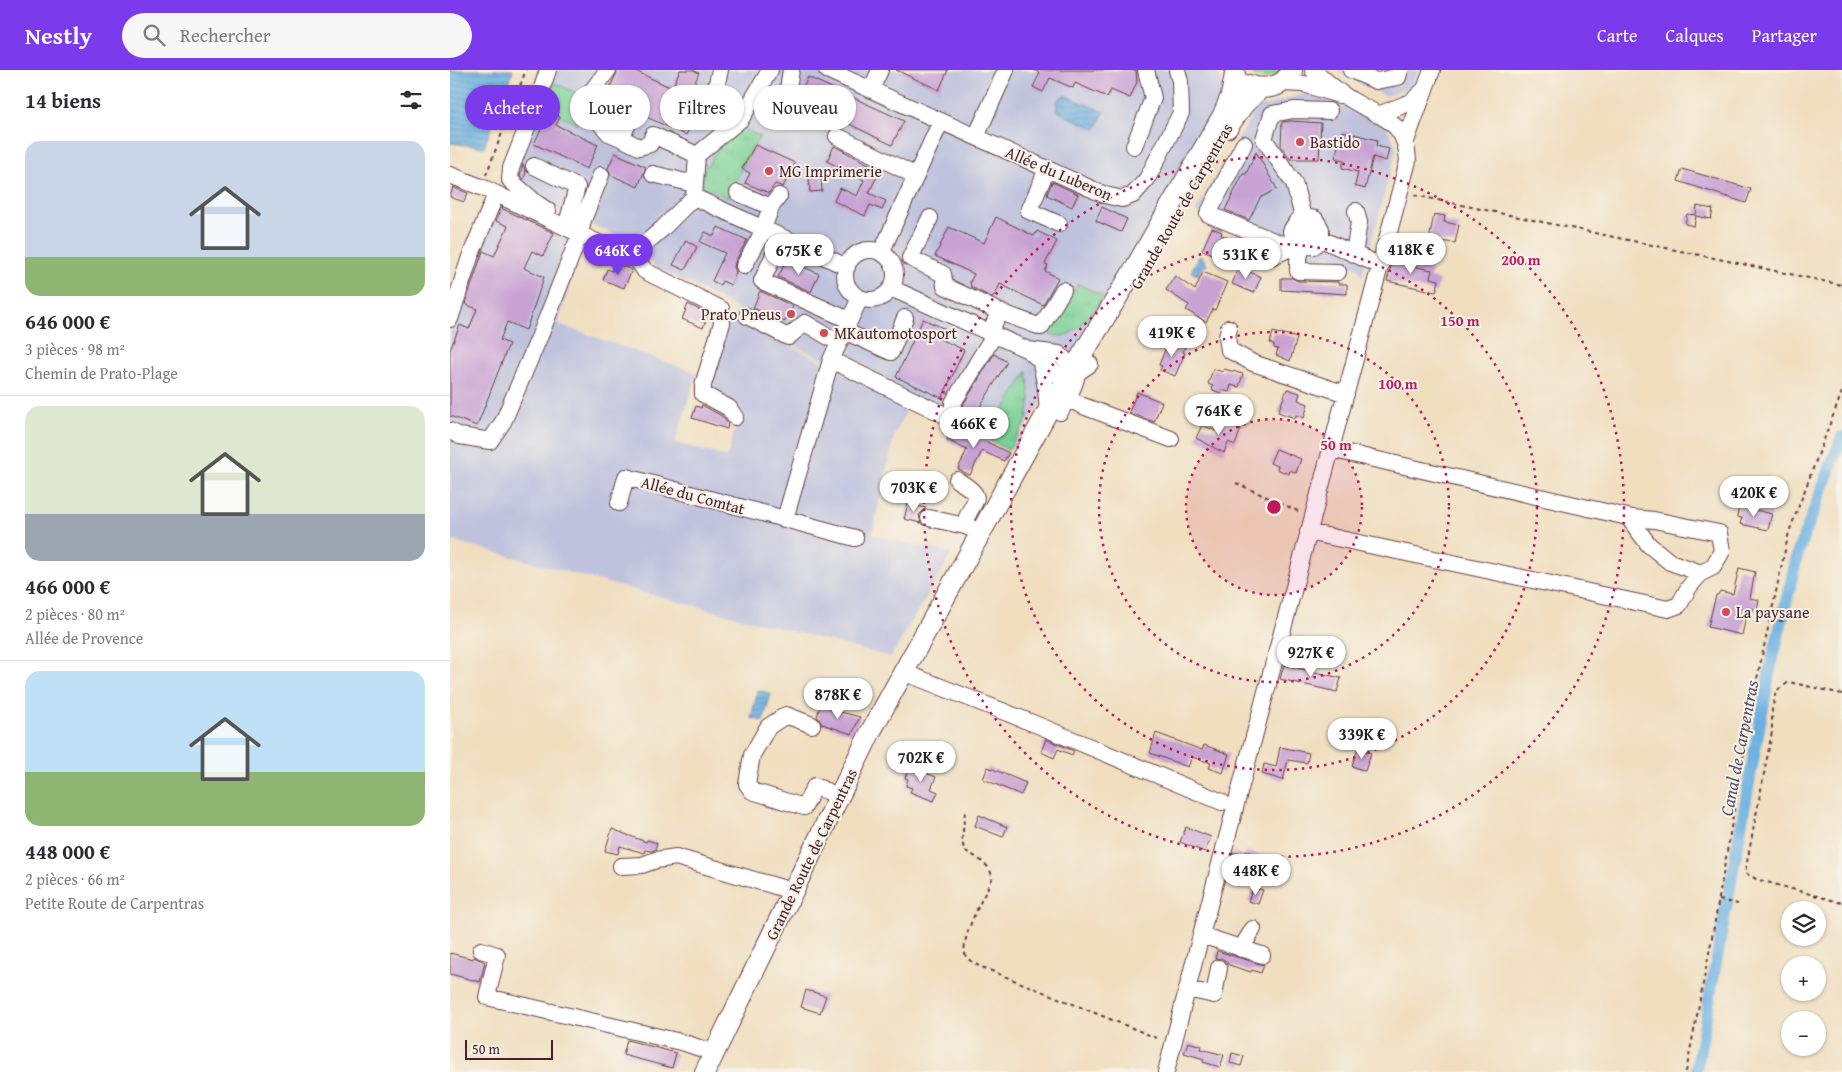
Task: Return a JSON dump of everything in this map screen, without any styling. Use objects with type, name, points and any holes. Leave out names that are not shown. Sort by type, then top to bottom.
[{"type":"main road","name":"Grande Route de Carpentras","points":[[1234,72],[1242,81],[1251,86],[1261,88],[1272,87],[1287,76]]},
{"type":"main road","name":"Grande Route de Carpentras","points":[[952,586],[973,529],[1069,387],[1094,335],[1223,115],[1231,96],[1234,72]]},
{"type":"main road","name":"Grande Route de Carpentras","points":[[705,1072],[838,796],[903,672],[1069,387],[1233,118],[1244,104],[1261,88]]},
{"type":"street","points":[[548,70],[511,168],[510,180],[568,228]]},
{"type":"street","points":[[608,70],[591,92],[588,110],[609,133],[639,147],[650,144],[652,136],[697,155]]},
{"type":"street","points":[[717,85],[720,70]]},
{"type":"street","points":[[744,114],[770,70]]},
{"type":"street","points":[[788,85],[791,70]]},
{"type":"street","name":"Allée du Luberon","points":[[827,70],[1105,195],[1122,198],[1133,196],[1147,179],[1181,112],[1180,81],[1177,70]]},
{"type":"street","points":[[871,90],[880,70]]},
{"type":"street","points":[[976,137],[1006,70]]},
{"type":"street","points":[[1134,146],[1153,98],[1146,70]]},
{"type":"street","points":[[1166,1072],[1200,935],[1408,161],[1406,141],[1402,132],[1394,124],[1348,98],[1313,70]]},
{"type":"street","points":[[1351,70],[1376,81],[1398,76],[1400,70]]},
{"type":"street","points":[[1406,141],[1410,125],[1432,70]]},
{"type":"street","points":[[1287,76],[1304,84],[1348,98]]},
{"type":"street","points":[[1378,115],[1411,102],[1427,86]]},
{"type":"street","points":[[1329,111],[1294,110],[1272,114],[1264,140],[1294,183],[1303,238],[1298,260],[1298,271],[1338,272]]},
{"type":"street","points":[[880,253],[941,122]]},
{"type":"street","points":[[621,138],[625,130]]},
{"type":"street","points":[[450,175],[489,191],[617,252],[630,250],[640,248],[694,197],[697,155],[728,130]]},
{"type":"street","points":[[837,136],[916,176]]},
{"type":"street","points":[[1244,144],[1208,214],[1303,238],[1354,254],[1380,266]]},
{"type":"street","points":[[450,432],[460,436],[490,441],[503,422],[541,333],[577,187],[534,166]]},
{"type":"street","points":[[1047,168],[1029,211],[1059,224]]},
{"type":"street","points":[[653,174],[686,182],[695,179]]},
{"type":"street","points":[[568,228],[583,220],[601,175]]},
{"type":"street","points":[[450,319],[489,191]]},
{"type":"street","points":[[738,193],[775,201],[762,228],[760,238],[744,266]]},
{"type":"street","points":[[694,197],[847,267]]},
{"type":"street","points":[[1354,254],[1359,222],[1356,211]]},
{"type":"street","points":[[930,218],[910,258],[944,274],[945,286],[1000,312],[1041,327],[1063,290]]},
{"type":"street","points":[[1254,258],[1274,256],[1303,238]]},
{"type":"street","points":[[630,250],[645,271],[721,309],[722,324],[703,384],[703,394],[729,408],[735,417]]},
{"type":"street","points":[[776,250],[762,281],[844,331],[890,352],[905,318]]},
{"type":"street","points":[[864,251],[880,253],[887,258],[895,272],[892,288],[881,297],[867,300],[860,298],[849,288],[846,282],[847,267],[850,260],[864,251]]},
{"type":"street","points":[[892,288],[1028,350],[1059,354],[1083,344],[1094,335]]},
{"type":"street","points":[[785,520],[831,360],[860,298]]},
{"type":"street","points":[[831,360],[957,421],[960,418],[953,408],[953,403],[992,334],[1000,312]]},
{"type":"street","points":[[747,316],[788,337],[805,323],[844,331]]},
{"type":"street","points":[[1229,328],[1227,337],[1229,350],[1253,363],[1346,394]]},
{"type":"street","points":[[1028,350],[1069,387],[1083,406],[1171,439]]},
{"type":"street","points":[[1059,354],[1069,387]]},
{"type":"street","points":[[1041,362],[1046,388],[1069,387]]},
{"type":"street","points":[[1310,524],[1668,609],[1680,605],[1689,587],[1701,573],[1713,567],[1722,551],[1719,534],[1654,520],[1628,517],[1330,449]]},
{"type":"street","name":"Allée du Comtat","points":[[619,503],[626,477],[855,538]]},
{"type":"street","points":[[957,480],[974,490],[976,496],[966,519],[973,529]]},
{"type":"street","points":[[1628,517],[1649,544],[1670,562],[1701,573]]},
{"type":"street","points":[[929,518],[973,529]]},
{"type":"street","points":[[903,672],[1040,726],[1222,802]]},
{"type":"street","points":[[812,725],[786,715],[768,727],[752,755],[747,784],[752,791],[804,807],[815,786],[838,796]]},
{"type":"street","points":[[621,866],[642,865],[656,860],[676,858],[792,891]]},
{"type":"street","points":[[1241,948],[1253,929]]},
{"type":"street","points":[[1200,935],[1262,955]]},
{"type":"street","points":[[481,950],[497,955],[487,997],[685,1043],[714,1053]]},
{"type":"street","points":[[1187,989],[1214,995],[1219,968]]},
{"type":"path","points":[[489,191],[526,70]]},
{"type":"path","points":[[1399,192],[1842,284]]},
{"type":"path","points":[[1686,1072],[1770,619],[1790,532],[1842,392]]},
{"type":"path","points":[[1236,483],[1310,524]]},
{"type":"path","points":[[1770,619],[1786,622]]},
{"type":"path","points":[[1842,694],[1789,682],[1776,691],[1772,710],[1772,732],[1745,873],[1756,879],[1842,903]]},
{"type":"path","points":[[965,812],[962,840],[964,850],[988,866],[992,872],[992,879],[967,934],[964,947],[967,957],[977,965],[1173,1044]]},
{"type":"path","points":[[1719,900],[1738,904]]},
{"type":"shaded area","points":[[538,70],[1217,70],[1224,89],[1111,294],[1010,451],[734,316],[737,308],[654,266],[646,252],[620,237],[559,211],[501,176],[517,130],[560,130],[560,85],[533,85]]},
{"type":"shaded area","points":[[1337,70],[1419,70],[1411,87],[1386,96]]},
{"type":"shaded area","points":[[1312,91],[1387,127],[1397,148],[1364,268],[1363,278],[1358,268],[1331,255],[1304,262],[1195,211],[1257,108]]},
{"type":"shaded area","points":[[495,198],[583,243],[558,324],[697,373],[675,443],[727,457],[741,406],[696,392],[720,311],[909,404],[894,436],[872,535],[952,553],[891,657],[450,540],[450,300]]},
{"type":"green space","points":[[1246,70],[1282,70],[1264,78],[1250,74]]},
{"type":"green space","points":[[560,85],[570,90],[570,120],[560,116]]},
{"type":"green space","points":[[744,129],[760,136],[741,169],[728,198],[703,186],[703,172],[726,139],[738,130]]},
{"type":"green space","points":[[1078,284],[1103,296],[1079,327],[1067,335],[1056,336],[1048,334]]},
{"type":"green space","points":[[1027,371],[1030,398],[1027,420],[1008,450],[987,439]]},
{"type":"water","points":[[450,70],[513,70],[507,85],[465,85],[465,130],[490,130],[484,147],[450,143]]},
{"type":"water","points":[[1064,95],[1104,112],[1096,129],[1057,110],[1057,101]]},
{"type":"water","points":[[1202,256],[1207,265],[1201,268],[1198,275],[1191,272],[1195,263],[1199,261],[1197,258]]},
{"type":"water","points":[[758,690],[771,694],[763,721],[751,718]]},
{"type":"building","points":[[618,70],[633,70],[666,85],[660,85],[660,123],[650,119],[650,85],[611,85]]},
{"type":"building","points":[[680,70],[693,70],[699,73],[694,85],[673,85]]},
{"type":"building","points":[[896,70],[948,70],[939,90]]},
{"type":"building","points":[[1034,70],[1136,70],[1137,82],[1130,98],[1111,90],[1107,97],[1075,83],[1073,88],[1050,78],[1043,92],[1033,87],[1040,73]]},
{"type":"building","points":[[808,77],[825,85],[805,85]]},
{"type":"building","points":[[856,99],[904,121],[892,145],[856,127]]},
{"type":"building","name":"Bastido","points":[[1282,122],[1321,123],[1319,159],[1290,159],[1281,146]]},
{"type":"building","points":[[560,127],[598,145],[587,169],[534,144],[541,130],[560,130]]},
{"type":"building","points":[[675,130],[688,130],[686,135]]},
{"type":"building","points":[[1342,131],[1377,140],[1376,146],[1389,149],[1386,161],[1373,157],[1365,189],[1355,186],[1358,172],[1342,168],[1344,160],[1335,158]]},
{"type":"building","name":"MG Imprimerie","points":[[755,145],[795,163],[783,187],[775,184],[769,193],[745,183],[750,173],[742,169]]},
{"type":"building","points":[[834,146],[880,170],[869,193],[886,201],[882,210],[870,205],[865,216],[834,201],[840,188],[857,196],[864,180],[827,161]]},
{"type":"building","points":[[1256,152],[1277,189],[1260,198],[1249,220],[1225,210],[1243,174],[1246,174]]},
{"type":"building","points":[[615,153],[646,167],[638,187],[611,175],[608,168]]},
{"type":"building","points":[[523,164],[526,172],[524,179],[520,176]]},
{"type":"building","points":[[1682,169],[1751,189],[1746,203],[1678,181]]},
{"type":"building","points":[[821,176],[822,191],[810,192],[809,177]]},
{"type":"building","points":[[1052,182],[1078,194],[1072,207],[1047,195]]},
{"type":"building","points":[[453,187],[468,193],[464,202],[450,197]]},
{"type":"building","points":[[1697,206],[1713,209],[1711,219],[1696,216],[1694,226],[1685,224],[1687,214],[1696,215]]},
{"type":"building","points":[[1102,207],[1127,219],[1121,232],[1096,221]]},
{"type":"building","points":[[501,208],[554,233],[543,256],[532,251],[524,268],[544,277],[526,330],[507,322],[500,340],[509,344],[477,426],[450,416],[450,350],[460,325],[469,329],[477,309],[465,304],[483,251],[494,256],[508,226],[496,221]]},
{"type":"building","points":[[1434,214],[1445,216],[1444,222],[1459,225],[1455,243],[1431,240],[1430,235]]},
{"type":"building","points":[[996,217],[1034,236],[1037,231],[1057,241],[1045,264],[1048,265],[1045,271],[1058,278],[1043,305],[1000,284],[995,295],[991,297],[971,287],[970,282],[974,274],[935,256],[949,227],[984,243]]},
{"type":"building","points":[[718,227],[747,240],[735,262],[736,272],[731,285],[722,281],[720,285],[712,281],[725,253],[700,242],[705,232],[714,236]]},
{"type":"building","points":[[1212,228],[1222,232],[1221,235],[1227,237],[1226,239],[1246,247],[1239,263],[1202,250]]},
{"type":"building","points":[[686,240],[697,247],[685,270],[673,265]]},
{"type":"building","points":[[1394,256],[1413,260],[1412,266],[1432,270],[1430,278],[1439,280],[1436,292],[1387,281]]},
{"type":"building","points":[[787,259],[819,274],[811,292],[778,277]]},
{"type":"building","points":[[615,263],[632,270],[624,288],[603,280],[607,269],[612,271]]},
{"type":"building","points":[[1239,267],[1261,277],[1254,293],[1232,284]]},
{"type":"building","points":[[1203,272],[1227,282],[1215,310],[1213,309],[1206,322],[1186,310],[1189,305],[1166,290],[1175,276],[1195,290]]},
{"type":"building","points":[[1281,278],[1347,284],[1347,294],[1281,290]]},
{"type":"building","points":[[760,291],[793,306],[785,322],[753,308]]},
{"type":"building","points":[[688,304],[708,314],[703,328],[682,319]]},
{"type":"building","points":[[923,319],[945,329],[940,339],[964,350],[942,398],[896,377]]},
{"type":"building","points":[[1273,332],[1297,338],[1290,361],[1276,355],[1278,349],[1274,348],[1274,345],[1270,343]]},
{"type":"building","points":[[1169,340],[1185,346],[1183,352],[1185,353],[1175,376],[1160,370],[1162,366],[1159,365]]},
{"type":"building","points":[[994,354],[1007,362],[975,415],[972,413],[970,417],[963,405]]},
{"type":"building","points":[[1213,369],[1223,372],[1224,369],[1243,374],[1239,387],[1231,385],[1229,392],[1222,390],[1221,393],[1212,390],[1213,386],[1208,384]]},
{"type":"building","points":[[1287,389],[1300,393],[1298,400],[1308,404],[1304,418],[1296,415],[1295,418],[1278,412]]},
{"type":"building","points":[[1137,392],[1162,402],[1154,422],[1129,412]]},
{"type":"building","points":[[702,405],[722,416],[728,424],[727,429],[692,418],[696,406],[701,408]]},
{"type":"building","points":[[1220,421],[1241,429],[1235,445],[1228,442],[1224,453],[1196,438],[1202,425],[1216,431]]},
{"type":"building","points":[[952,430],[962,432],[963,430],[1009,453],[1004,461],[982,451],[970,475],[958,469],[967,450],[947,440]]},
{"type":"building","points":[[1276,449],[1301,459],[1296,473],[1290,470],[1289,474],[1277,469],[1278,466],[1270,463]]},
{"type":"building","points":[[908,504],[926,508],[919,515],[921,523],[904,519]]},
{"type":"building","points":[[1739,506],[1772,514],[1768,530],[1740,524],[1742,518],[1737,517]]},
{"type":"building","points":[[1739,568],[1755,572],[1750,598],[1759,600],[1757,610],[1748,608],[1742,635],[1708,627],[1716,595],[1720,591],[1733,594]]},
{"type":"building","points":[[1284,665],[1341,678],[1337,692],[1280,679]]},
{"type":"building","points":[[821,704],[829,707],[829,709],[860,717],[852,734],[822,724],[817,716]]},
{"type":"building","points":[[1156,733],[1202,750],[1204,745],[1229,754],[1223,773],[1209,768],[1211,763],[1192,757],[1188,767],[1150,753]]},
{"type":"building","points":[[1046,739],[1074,751],[1072,755],[1058,749],[1054,758],[1041,752]]},
{"type":"building","points":[[1280,747],[1309,753],[1307,763],[1288,760],[1283,780],[1262,774],[1264,764],[1276,767]]},
{"type":"building","points":[[1358,748],[1371,753],[1365,771],[1352,766]]},
{"type":"building","points":[[911,763],[920,766],[918,770],[936,777],[931,789],[938,792],[934,801],[910,792],[912,788],[906,786],[908,779],[905,778]]},
{"type":"building","points":[[988,767],[1026,783],[1021,795],[983,779]]},
{"type":"building","points":[[979,815],[1007,827],[1003,837],[975,826]]},
{"type":"building","points":[[1186,827],[1211,837],[1205,852],[1180,842]]},
{"type":"building","points":[[612,829],[646,842],[647,840],[657,843],[655,850],[645,850],[644,853],[620,846],[618,854],[605,851]]},
{"type":"building","points":[[1246,851],[1270,858],[1265,873],[1231,863],[1233,852],[1245,856]]},
{"type":"building","points":[[1253,888],[1263,890],[1258,904],[1248,901]]},
{"type":"building","points":[[1217,951],[1264,965],[1261,973],[1229,965],[1221,958],[1215,959]]},
{"type":"building","points":[[450,953],[473,959],[474,957],[485,962],[480,982],[450,974]]},
{"type":"building","points":[[806,990],[826,996],[820,1013],[801,1007]]},
{"type":"building","points":[[627,1040],[676,1053],[672,1068],[623,1055]]},
{"type":"building","points":[[1188,1042],[1202,1046],[1201,1049],[1224,1055],[1220,1067],[1203,1062],[1204,1059],[1184,1053]]},
{"type":"building","points":[[1232,1053],[1244,1056],[1241,1066],[1230,1063]]},
{"type":"waterway","name":"Canal de Carpentras","points":[[1696,1072],[1769,674],[1798,552],[1842,437]]},
{"type":"place","name":"Bastido","points":[[1300,142]]},
{"type":"place","name":"MG Imprimerie","points":[[769,171]]},
{"type":"place","name":"Prato Pneus","points":[[791,314]]},
{"type":"place","name":"MKautomotosport","points":[[824,333]]},
{"type":"place","name":"La paysane","points":[[1726,612]]}]
